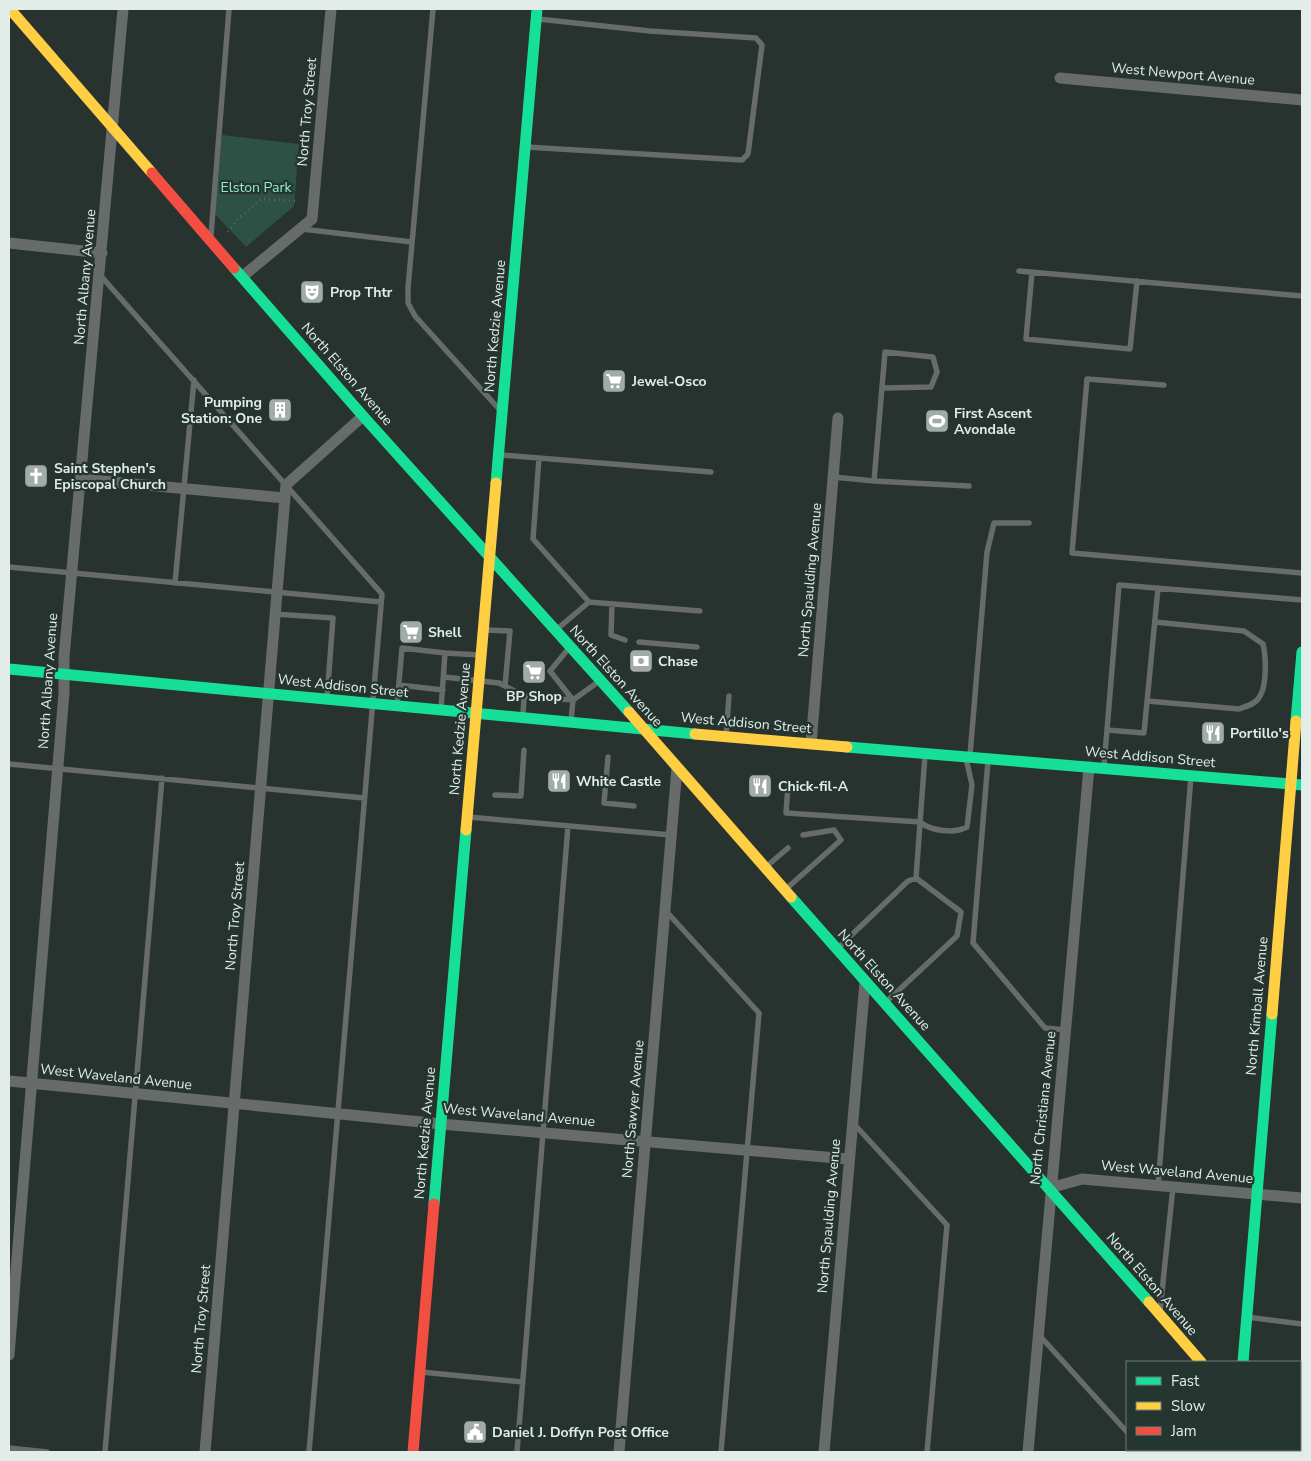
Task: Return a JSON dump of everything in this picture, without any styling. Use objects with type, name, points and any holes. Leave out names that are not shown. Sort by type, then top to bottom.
[{"type":"main road","name":"North Elston Avenue","points":[[10,9],[363,416],[601,680],[865,982],[1050,1188],[1200,1361]]},
{"type":"main road","name":"North Kedzie Avenue","points":[[413,1452],[537,14]]},
{"type":"main road","name":"North Kimball Avenue","points":[[1243,1361],[1257,1194],[1297,785],[1302,652]]},
{"type":"main road","name":"West Addison Street","points":[[9,669],[645,730],[1297,785]]},
{"type":"street","name":"North Albany Avenue","points":[[9,1355],[80,479],[124,9]]},
{"type":"street","name":"North Troy Street","points":[[243,276],[312,219],[331,9]]},
{"type":"street","name":"West Newport Avenue","points":[[1060,78],[1302,100]]},
{"type":"street","points":[[9,243],[102,253]]},
{"type":"street","points":[[286,484],[363,416]]},
{"type":"street","name":"North Spaulding Avenue","points":[[811,744],[838,418]]},
{"type":"street","points":[[80,479],[285,498]]},
{"type":"street","name":"North Troy Street","points":[[205,1452],[286,484]]},
{"type":"street","name":"North Christiana Avenue","points":[[1028,1452],[1050,1188],[1089,767]]},
{"type":"street","name":"North Sawyer Avenue","points":[[619,1452],[677,768]]},
{"type":"street","name":"North Spaulding Avenue","points":[[824,1452],[848,1159],[865,982]]},
{"type":"street","name":"West Waveland Avenue","points":[[9,1081],[441,1124],[645,1140],[848,1159]]},
{"type":"street","name":"West Waveland Avenue","points":[[1050,1188],[1082,1179],[1302,1198]]},
{"type":"lane","points":[[211,239],[229,9]]},
{"type":"lane","points":[[433,9],[408,303],[415,316],[503,413]]},
{"type":"lane","points":[[525,147],[742,160],[748,154],[762,45],[756,38],[650,32],[537,14]]},
{"type":"lane","points":[[300,229],[412,242]]},
{"type":"lane","points":[[1019,271],[1302,296]]},
{"type":"lane","points":[[1032,272],[1026,339],[1130,349],[1136,281]]},
{"type":"lane","points":[[100,275],[382,594],[309,1452]]},
{"type":"lane","points":[[874,481],[885,352],[933,357],[937,372],[931,387],[883,388]]},
{"type":"lane","points":[[1164,385],[1087,379],[1072,553],[1302,573]]},
{"type":"lane","points":[[175,583],[194,380]]},
{"type":"lane","points":[[499,454],[710,472]]},
{"type":"lane","points":[[540,458],[533,539],[589,602],[700,611]]},
{"type":"lane","points":[[833,476],[874,481],[969,486]]},
{"type":"lane","points":[[788,786],[786,813],[920,822],[928,829],[960,830],[967,827],[972,785],[968,757],[987,552],[994,523],[1028,523]]},
{"type":"lane","points":[[9,567],[381,602]]},
{"type":"lane","points":[[1104,768],[1119,585],[1302,600]]},
{"type":"lane","points":[[1107,730],[1144,733],[1158,588]]},
{"type":"lane","points":[[556,631],[589,602]]},
{"type":"lane","points":[[612,604],[611,635],[625,640]]},
{"type":"lane","points":[[275,614],[333,618],[326,700]]},
{"type":"lane","points":[[1148,701],[1240,709],[1252,705],[1261,696],[1265,668],[1263,644],[1244,631],[1155,622]]},
{"type":"lane","points":[[484,630],[510,631],[505,686]]},
{"type":"lane","points":[[638,642],[697,647]]},
{"type":"lane","points":[[570,646],[550,671],[573,700],[571,723]]},
{"type":"lane","points":[[397,707],[402,648],[482,655]]},
{"type":"lane","points":[[440,710],[445,652]]},
{"type":"lane","points":[[444,677],[499,683],[524,696],[573,700],[601,680]]},
{"type":"lane","points":[[399,685],[443,690]]},
{"type":"lane","points":[[522,718],[524,696]]},
{"type":"lane","points":[[726,737],[729,696]]},
{"type":"lane","points":[[495,795],[521,796],[524,750]]},
{"type":"lane","points":[[916,878],[925,753]]},
{"type":"lane","points":[[608,757],[604,803],[634,806]]},
{"type":"lane","points":[[988,759],[973,943],[1045,1028],[1066,1030]]},
{"type":"lane","points":[[9,764],[364,798]]},
{"type":"lane","points":[[1158,1186],[1191,776]]},
{"type":"lane","points":[[106,1452],[162,778]]},
{"type":"lane","points":[[468,817],[671,835]]},
{"type":"lane","points":[[517,1452],[568,826]]},
{"type":"lane","points":[[784,890],[841,840],[834,830],[803,835]]},
{"type":"lane","points":[[765,868],[788,848]]},
{"type":"lane","points":[[836,949],[908,881],[916,878]]},
{"type":"lane","points":[[885,1004],[957,936],[960,912],[916,878]]},
{"type":"lane","points":[[665,909],[759,1013],[721,1452]]},
{"type":"lane","points":[[852,1123],[947,1225],[927,1452]]},
{"type":"lane","points":[[1160,1315],[1173,1187]]},
{"type":"lane","points":[[1247,1317],[1302,1324]]},
{"type":"lane","points":[[1038,1334],[1126,1431]]},
{"type":"lane","points":[[420,1372],[523,1382]]},
{"type":"lane","points":[[9,1448],[47,1452]]},
{"type":"path","points":[[228,232],[237,220],[261,199],[297,201]]},
{"type":"green space","name":"Elston Park","points":[[222,135],[299,144],[294,206],[246,247],[215,214]]},
{"type":"traffic: fast","points":[[496,483],[537,9]]},
{"type":"traffic: fast","points":[[234,268],[363,416],[629,712]]},
{"type":"traffic: fast","points":[[1296,721],[1302,652]]},
{"type":"traffic: fast","points":[[9,669],[695,734]]},
{"type":"traffic: fast","points":[[847,747],[1302,785]]},
{"type":"traffic: fast","points":[[434,1204],[466,830]]},
{"type":"traffic: fast","points":[[791,897],[1149,1302]]},
{"type":"traffic: fast","points":[[1243,1361],[1272,1014]]},
{"type":"traffic: slow","points":[[10,9],[152,173]]},
{"type":"traffic: slow","points":[[466,830],[496,483]]},
{"type":"traffic: slow","points":[[629,712],[791,897]]},
{"type":"traffic: slow","points":[[1272,1014],[1296,721]]},
{"type":"traffic: slow","points":[[695,734],[847,747]]},
{"type":"traffic: slow","points":[[1149,1302],[1200,1361]]},
{"type":"traffic: jam","points":[[152,173],[234,268]]},
{"type":"traffic: jam","points":[[413,1452],[434,1204]]},
{"type":"place","name":"Prop Thtr","points":[[312,292]]},
{"type":"place","name":"Jewel-Osco","points":[[614,381]]},
{"type":"place","name":"Pumping Station: One","points":[[280,410]]},
{"type":"place","name":"First Ascent Avondale","points":[[937,421]]},
{"type":"place","name":"Saint Stephen's Episcopal Church","points":[[36,476]]},
{"type":"place","name":"Shell","points":[[411,632]]},
{"type":"place","name":"Chase","points":[[641,661]]},
{"type":"place","name":"BP Shop","points":[[534,672]]},
{"type":"place","name":"Portillo's","points":[[1213,733]]},
{"type":"place","name":"White Castle","points":[[559,781]]},
{"type":"place","name":"Chick-fil-A","points":[[760,786]]},
{"type":"place","name":"Daniel J. Doffyn Post Office","points":[[475,1432]]}]
